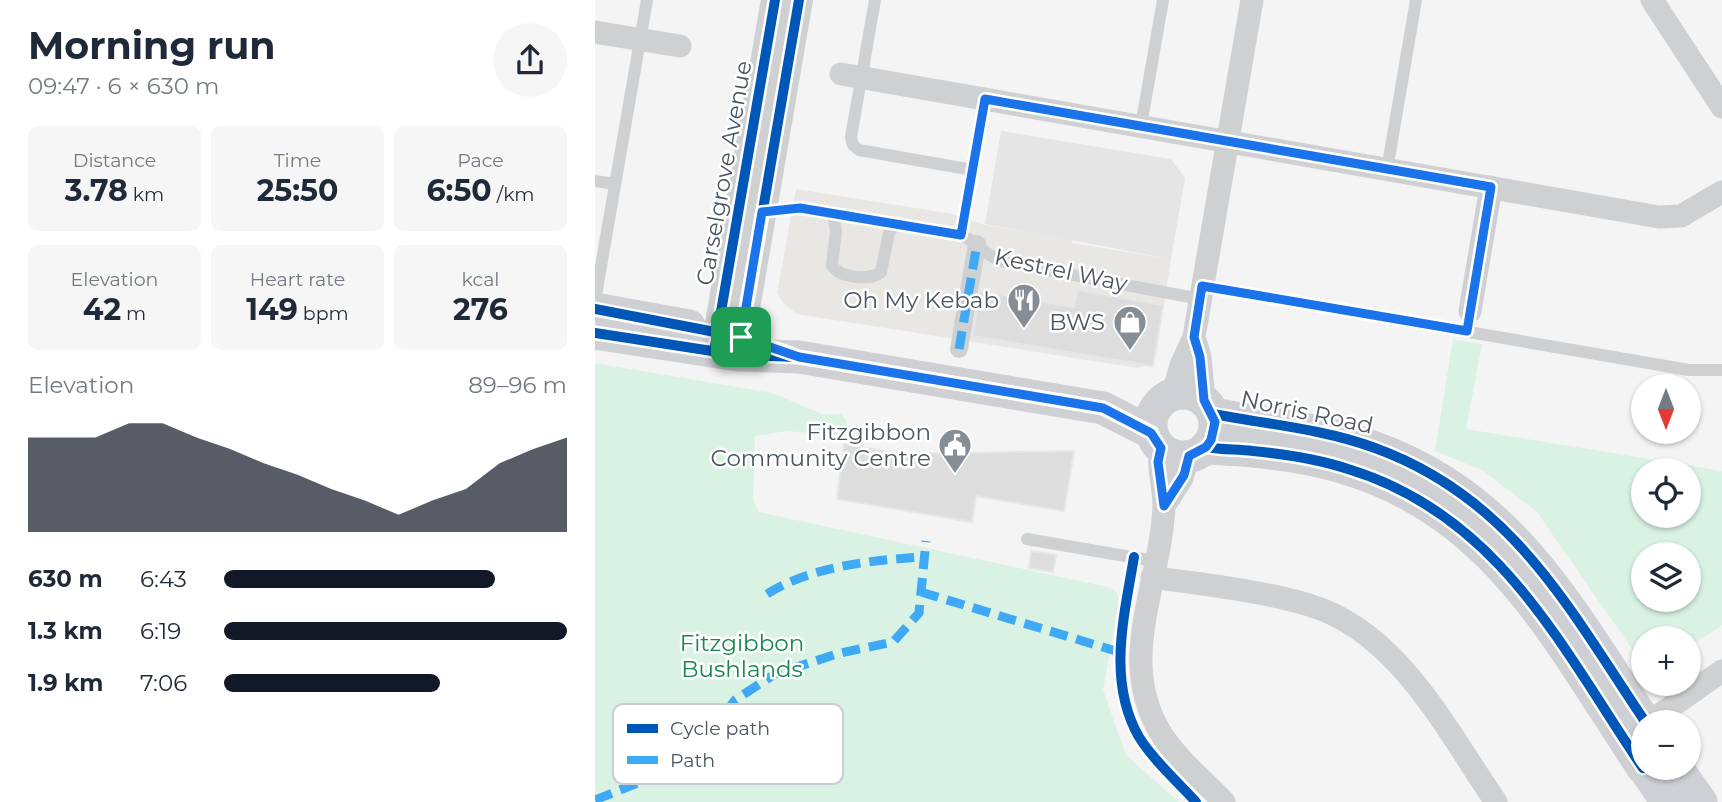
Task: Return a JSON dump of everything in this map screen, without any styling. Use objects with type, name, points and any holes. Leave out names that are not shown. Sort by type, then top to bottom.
[{"type":"main road","points":[[595,309],[728,344]]},
{"type":"main road","points":[[595,333],[728,344]]},
{"type":"main road","name":"Norris Road","points":[[728,344],[1182,424],[1257,451],[1344,467],[1404,489],[1433,506],[1483,545],[1631,717]]},
{"type":"main road","name":"Norris Road","points":[[1652,780],[1667,802]]},
{"type":"main road","points":[[1685,780],[1700,802]]},
{"type":"street","name":"Carselgrove Avenue","points":[[728,344],[775,0]]},
{"type":"street","name":"Carselgrove Avenue","points":[[728,344],[762,212],[799,0]]},
{"type":"street","points":[[1182,424],[1181,365],[1194,337],[1252,0]]},
{"type":"street","points":[[1652,0],[1722,107]]},
{"type":"street","points":[[595,32],[680,46]]},
{"type":"street","points":[[851,76],[1670,217],[1691,212],[1722,192]]},
{"type":"street","points":[[1469,321],[1491,187]]},
{"type":"street","points":[[959,349],[969,239]]},
{"type":"street","points":[[1194,337],[1200,357],[1182,424],[1158,462],[1164,506],[1140,662],[1145,695],[1163,737],[1224,802]]},
{"type":"street","points":[[1153,569],[1310,605],[1347,621],[1368,635],[1383,647],[1413,681],[1496,802]]},
{"type":"street","points":[[1666,710],[1722,671]]},
{"type":"lane","points":[[595,301],[647,0]]},
{"type":"lane","points":[[875,0],[851,76],[851,137],[857,149],[973,170]]},
{"type":"lane","points":[[1141,126],[1163,0]]},
{"type":"lane","points":[[1387,170],[1416,0]]},
{"type":"lane","points":[[969,239],[973,170],[985,99]]},
{"type":"lane","points":[[595,181],[615,184]]},
{"type":"lane","name":"Kestrel Way","points":[[762,212],[789,207],[969,239],[989,257],[1004,262],[1201,293],[1469,321],[1689,370],[1722,370]]},
{"type":"lane","points":[[833,214],[836,231],[832,265],[840,273],[873,277],[881,272],[889,233],[895,224]]},
{"type":"lane","points":[[1027,539],[1153,569]]},
{"type":"shaded area","points":[[1001,131],[1171,159],[1185,178],[1171,259],[985,224]]},
{"type":"shaded area","points":[[796,189],[953,214],[985,225],[1072,239],[1072,243],[1171,259],[1156,355],[1152,364],[1137,368],[797,314],[785,305],[777,293]]},
{"type":"green space","points":[[1453,339],[1482,344],[1466,429],[1643,458],[1631,458],[1631,528],[1701,528],[1701,468],[1722,471],[1722,625],[1701,639],[1701,626],[1631,626],[1631,648],[1537,512],[1482,470],[1435,451]]},
{"type":"green space","name":"Fitzgibbon Bushlands","points":[[595,363],[772,393],[822,414],[841,414],[847,421],[847,436],[787,431],[755,436],[753,501],[759,512],[1108,587],[1117,593],[1119,602],[1103,690],[1126,755],[1179,802],[595,802]]},
{"type":"building","points":[[1077,290],[1163,305],[1153,366],[973,336],[980,291],[1074,307]]},
{"type":"building","name":"Fitzgibbon Community Centre","points":[[844,444],[901,454],[1074,451],[1064,511],[976,496],[972,522],[837,499]]},
{"type":"building","points":[[1031,551],[1056,555],[1053,572],[1029,568]]},
{"type":"marked path","points":[[959,349],[977,244]]},
{"type":"marked path","points":[[732,704],[775,674],[840,653],[893,642],[919,613],[926,541]]},
{"type":"marked path","points":[[767,594],[784,584],[843,566],[924,557]]},
{"type":"marked path","points":[[921,592],[1119,652]]},
{"type":"marked path","points":[[595,800],[635,784]]},
{"type":"cycle path","points":[[714,352],[775,0]]},
{"type":"cycle path","points":[[738,355],[799,0]]},
{"type":"cycle path","points":[[595,309],[741,337],[792,354]]},
{"type":"cycle path","points":[[595,333],[738,355],[799,357],[1103,408],[1152,433]]},
{"type":"cycle path","points":[[1213,414],[1356,441],[1423,469],[1465,496],[1501,527],[1563,599],[1637,710]]},
{"type":"cycle path","points":[[1206,447],[1289,455],[1337,465],[1401,490],[1446,518],[1486,551],[1521,590],[1553,631],[1631,750]]},
{"type":"cycle path","points":[[1134,557],[1121,649],[1123,694],[1129,716],[1145,746],[1196,802]]},
{"type":"place","name":"Oh My Kebab","points":[[1024,330]]},
{"type":"place","name":"BWS","points":[[1130,352]]},
{"type":"place","name":"Fitzgibbon Community Centre","points":[[955,475]]},
{"type":"route","points":[[985,99],[1491,187],[1467,331],[1202,286],[1194,337],[1200,357],[1204,400],[1213,414],[1214,431],[1206,447],[1189,456],[1184,475],[1164,506],[1158,462],[1161,448],[1151,433],[1132,426],[1103,408],[799,357],[761,341],[741,337],[762,212],[789,207],[800,208],[961,235],[985,99]]}]
